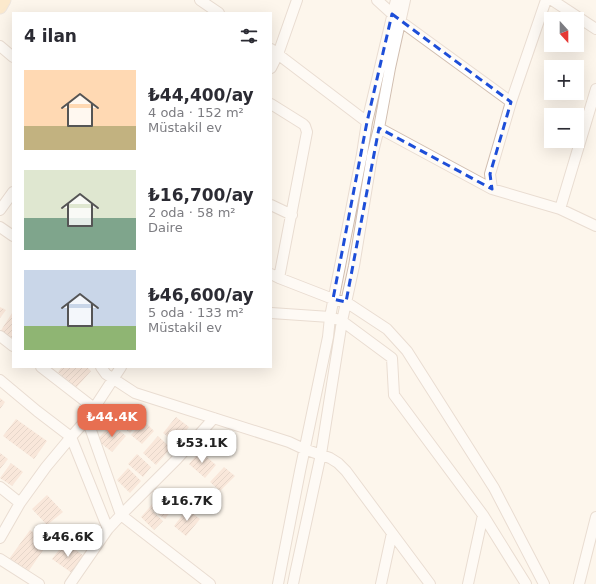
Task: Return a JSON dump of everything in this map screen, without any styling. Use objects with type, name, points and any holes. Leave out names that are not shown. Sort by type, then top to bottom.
[{"type":"main road","points":[[0,7],[4,0]]},
{"type":"street","points":[[200,0],[218,12]]},
{"type":"street","points":[[272,62],[274,51],[297,0]]},
{"type":"street","points":[[377,0],[400,21],[511,102]]},
{"type":"street","points":[[278,584],[304,449],[328,337],[333,299],[367,122],[396,0]]},
{"type":"street","points":[[293,584],[321,454],[342,321],[354,266],[372,156],[405,0]]},
{"type":"street","points":[[492,189],[490,174],[511,102],[546,0]]},
{"type":"street","points":[[552,0],[596,29]]},
{"type":"street","points":[[0,46],[12,56]]},
{"type":"street","points":[[274,51],[367,122]]},
{"type":"street","points":[[560,209],[596,89]]},
{"type":"street","points":[[272,105],[303,124],[307,132],[292,215],[275,276],[333,299],[346,302],[387,329],[407,351],[494,488],[544,584]]},
{"type":"street","points":[[379,128],[492,189],[560,209],[596,226]]},
{"type":"street","points":[[0,210],[12,193]]},
{"type":"street","points":[[272,205],[292,215]]},
{"type":"street","points":[[0,226],[12,235]]},
{"type":"street","points":[[272,313],[330,317],[342,321],[392,358],[394,395],[483,515],[526,584]]},
{"type":"street","points":[[0,336],[12,345]]},
{"type":"street","points":[[42,368],[94,408]]},
{"type":"street","points":[[102,368],[106,374],[135,393],[289,442],[304,449],[321,454],[338,463],[346,471],[430,584]]},
{"type":"street","points":[[0,538],[20,503],[46,467],[86,419],[120,368]]},
{"type":"street","points":[[0,380],[71,437],[108,529]]},
{"type":"street","points":[[70,584],[108,529],[177,459],[214,418]]},
{"type":"street","points":[[86,419],[121,515],[210,584]]},
{"type":"street","points":[[0,487],[20,503]]},
{"type":"street","points":[[468,584],[483,515]]},
{"type":"street","points":[[579,584],[596,517]]},
{"type":"street","points":[[381,584],[392,533]]},
{"type":"street","points":[[0,559],[39,584]]},
{"type":"highlighted area","points":[[392,14],[511,102],[490,174],[492,189],[379,128],[346,302],[333,299],[367,122]]},
{"type":"building","points":[[0,307],[6,310],[0,318]]},
{"type":"building","points":[[12,313],[12,338],[0,332]]},
{"type":"building","points":[[61,368],[88,368],[91,371],[76,388],[58,372]]},
{"type":"building","points":[[0,398],[5,402],[0,409]]},
{"type":"building","points":[[126,407],[141,419],[130,433],[115,420]]},
{"type":"building","points":[[176,417],[189,427],[176,443],[163,433]]},
{"type":"building","points":[[16,419],[47,441],[34,459],[3,436]]},
{"type":"building","points":[[144,421],[154,431],[142,444],[131,435]]},
{"type":"building","points":[[111,424],[126,436],[112,452],[97,440]]},
{"type":"building","points":[[158,436],[171,448],[156,465],[143,453]]},
{"type":"building","points":[[200,451],[216,465],[205,478],[189,464]]},
{"type":"building","points":[[0,453],[8,459],[0,469]]},
{"type":"building","points":[[137,454],[151,467],[143,477],[128,464]]},
{"type":"building","points":[[11,463],[23,472],[12,486],[0,478]]},
{"type":"building","points":[[224,467],[235,476],[220,491],[210,482]]},
{"type":"building","points":[[128,468],[141,481],[130,493],[117,480]]},
{"type":"building","points":[[161,492],[176,504],[165,519],[149,508]]},
{"type":"building","points":[[47,495],[63,512],[47,525],[32,509]]},
{"type":"building","points":[[149,508],[163,521],[154,530],[141,517]]},
{"type":"building","points":[[187,509],[200,519],[186,536],[174,526]]},
{"type":"building","points":[[73,528],[87,541],[78,550],[65,538]]},
{"type":"building","points":[[30,530],[48,543],[28,572],[9,559]]},
{"type":"building","points":[[65,542],[84,556],[72,573],[52,559]]}]
